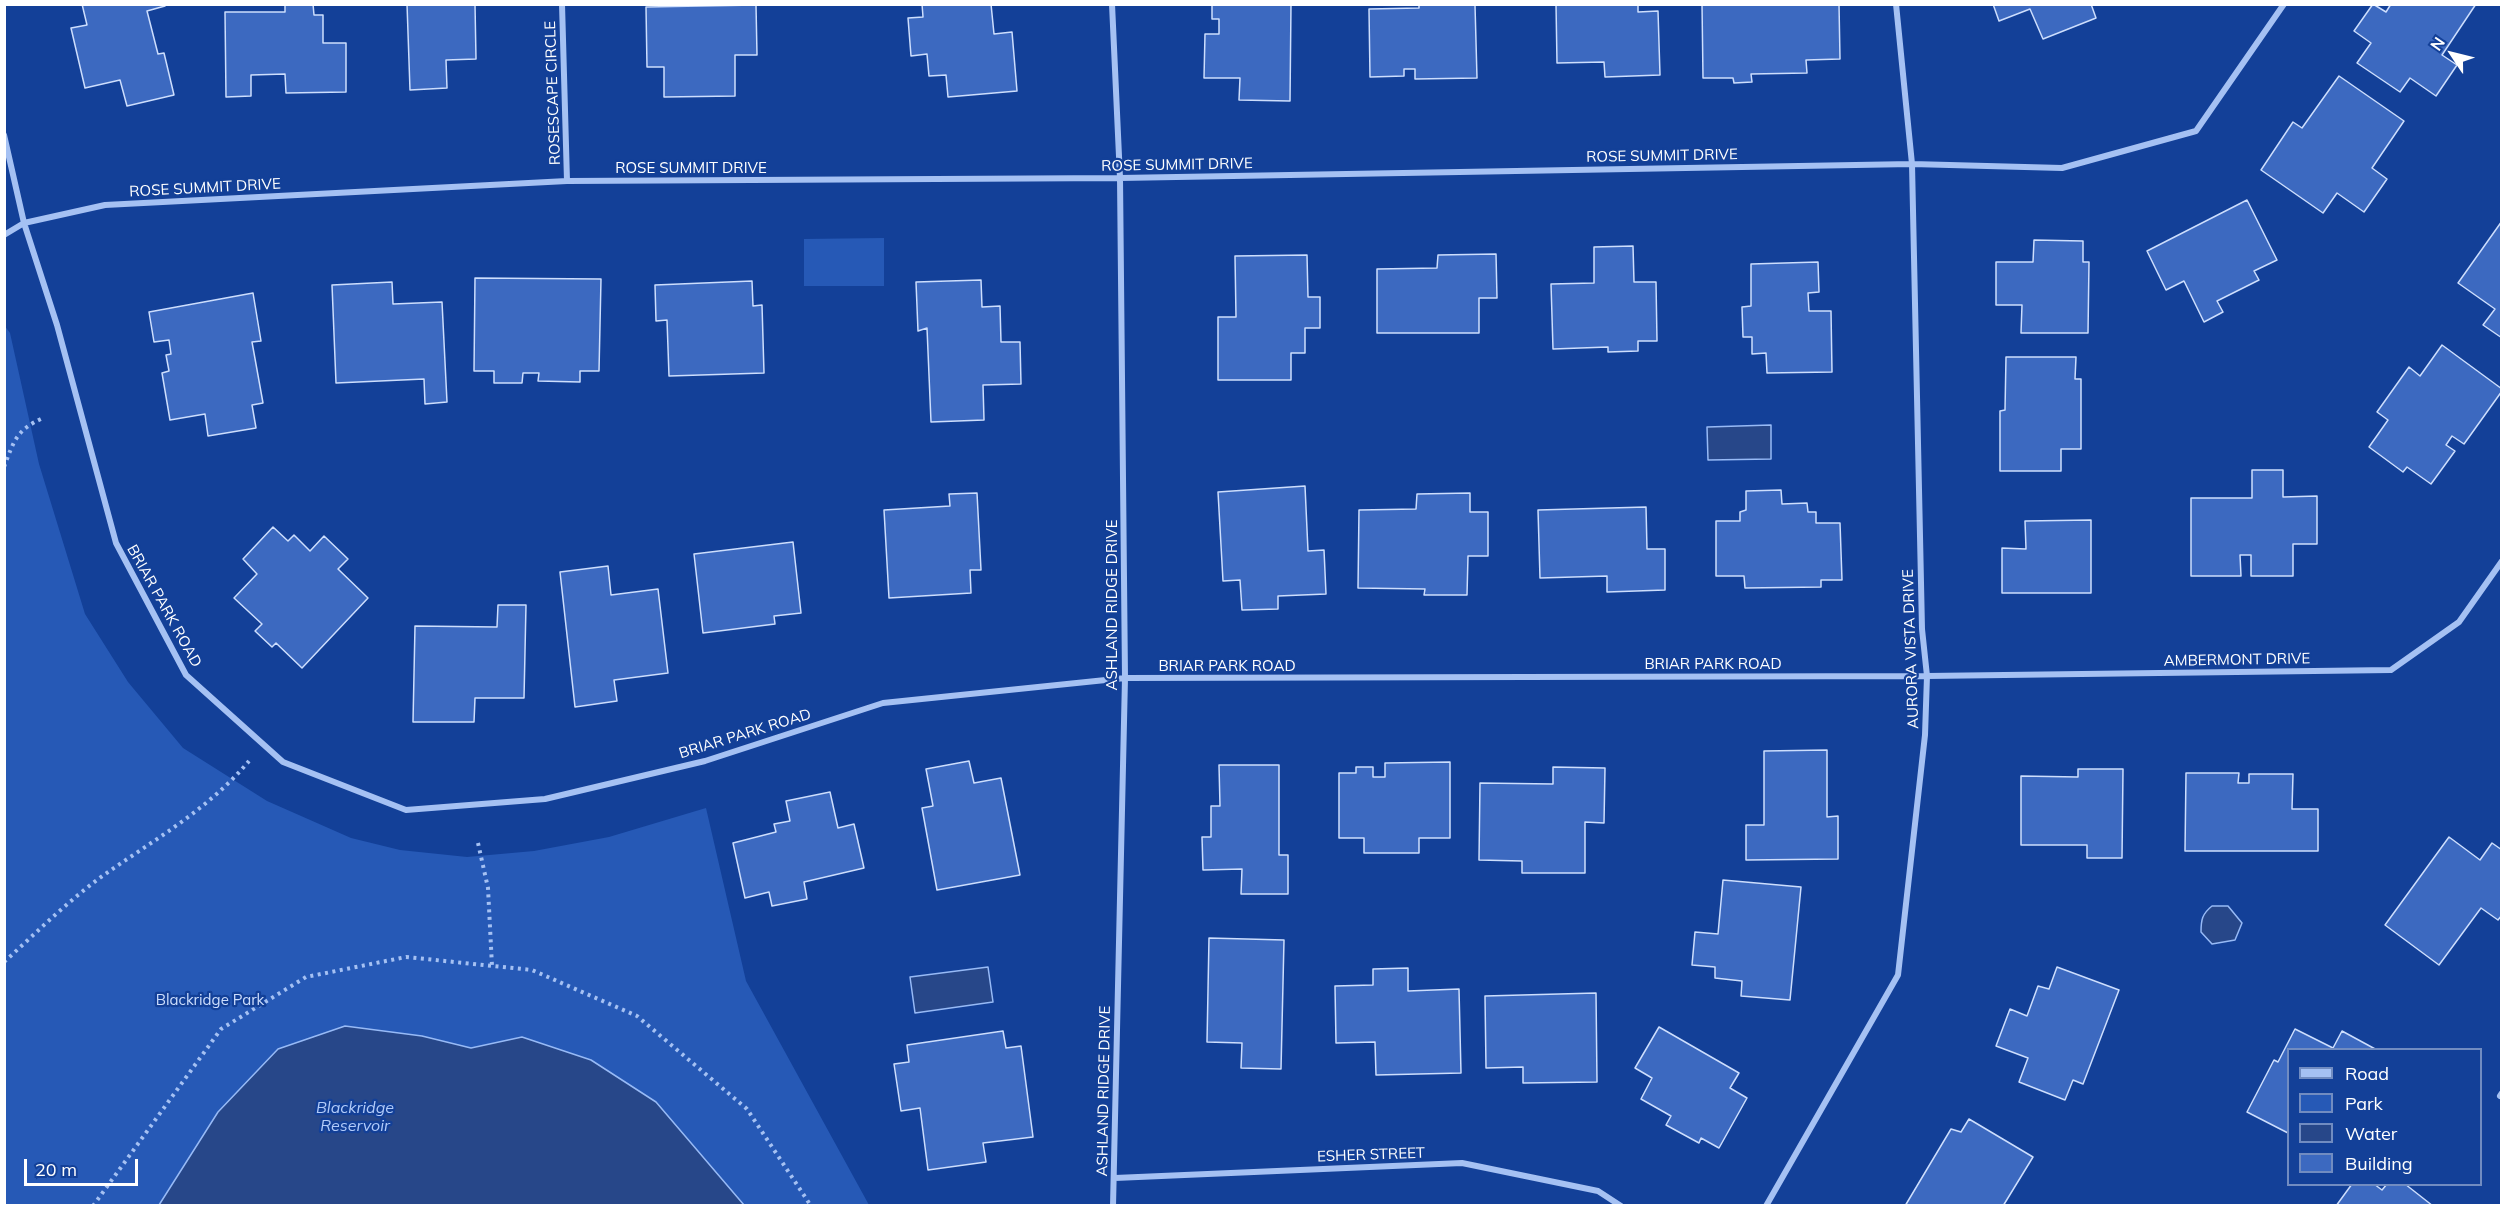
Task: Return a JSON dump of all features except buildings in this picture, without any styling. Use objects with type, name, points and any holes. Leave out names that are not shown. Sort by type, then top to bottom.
[{"type":"street","name":"ROSESCAPE CIRCLE","points":[[562,4],[567,181]]},
{"type":"street","name":"ASHLAND RIDGE DRIVE","points":[[1112,4],[1120,178],[1125,678],[1113,1206]]},
{"type":"street","name":"AURORA VISTA DRIVE","points":[[1766,1206],[1898,975],[1925,735],[1927,676],[1922,629],[1912,164],[1896,4]]},
{"type":"street","name":"ROSE SUMMIT DRIVE","points":[[4,235],[24,223],[105,205],[567,181],[1120,178],[1912,164],[2062,168],[2196,130],[2284,4]]},
{"type":"street","name":"BRIAR PARK ROAD","points":[[4,135],[24,223],[57,325],[116,543],[186,675],[283,762],[406,810],[545,799],[705,761],[883,703],[1125,678],[1927,676]]},
{"type":"street","name":"AMBERMONT DRIVE","points":[[1927,676],[2391,670],[2459,622],[2502,561]]},
{"type":"street","name":"ESHER STREET","points":[[1115,1178],[1462,1163],[1598,1191],[1621,1206]]},
{"type":"path","points":[[4,467],[14,442],[25,426],[43,418]]},
{"type":"path","points":[[4,962],[99,879],[178,824],[232,781],[249,760]]},
{"type":"path","points":[[478,843],[488,888],[492,966]]},
{"type":"path","points":[[93,1206],[221,1029],[306,977],[406,957],[532,970],[637,1016],[747,1109],[812,1206]]},
{"type":"green space","points":[[884,238],[884,286],[804,286],[804,239]]},
{"type":"green space","name":"Blackridge Park","points":[[4,325],[10,333],[39,464],[85,614],[128,682],[183,748],[267,801],[351,838],[400,850],[467,857],[534,851],[609,837],[706,808],[746,981],[869,1205],[5,1205]]},
{"type":"water","points":[[1771,425],[1771,459],[1708,460],[1707,427]]},
{"type":"water","points":[[2212,906],[2228,906],[2242,923],[2235,940],[2212,944],[2201,932],[2203,918]]},
{"type":"water","points":[[988,967],[993,1002],[915,1013],[910,977]]},
{"type":"water","name":"Blackridge Reservoir","points":[[345,1026],[422,1036],[471,1048],[522,1037],[591,1060],[656,1102],[744,1205],[159,1205],[218,1112],[278,1049]]}]
